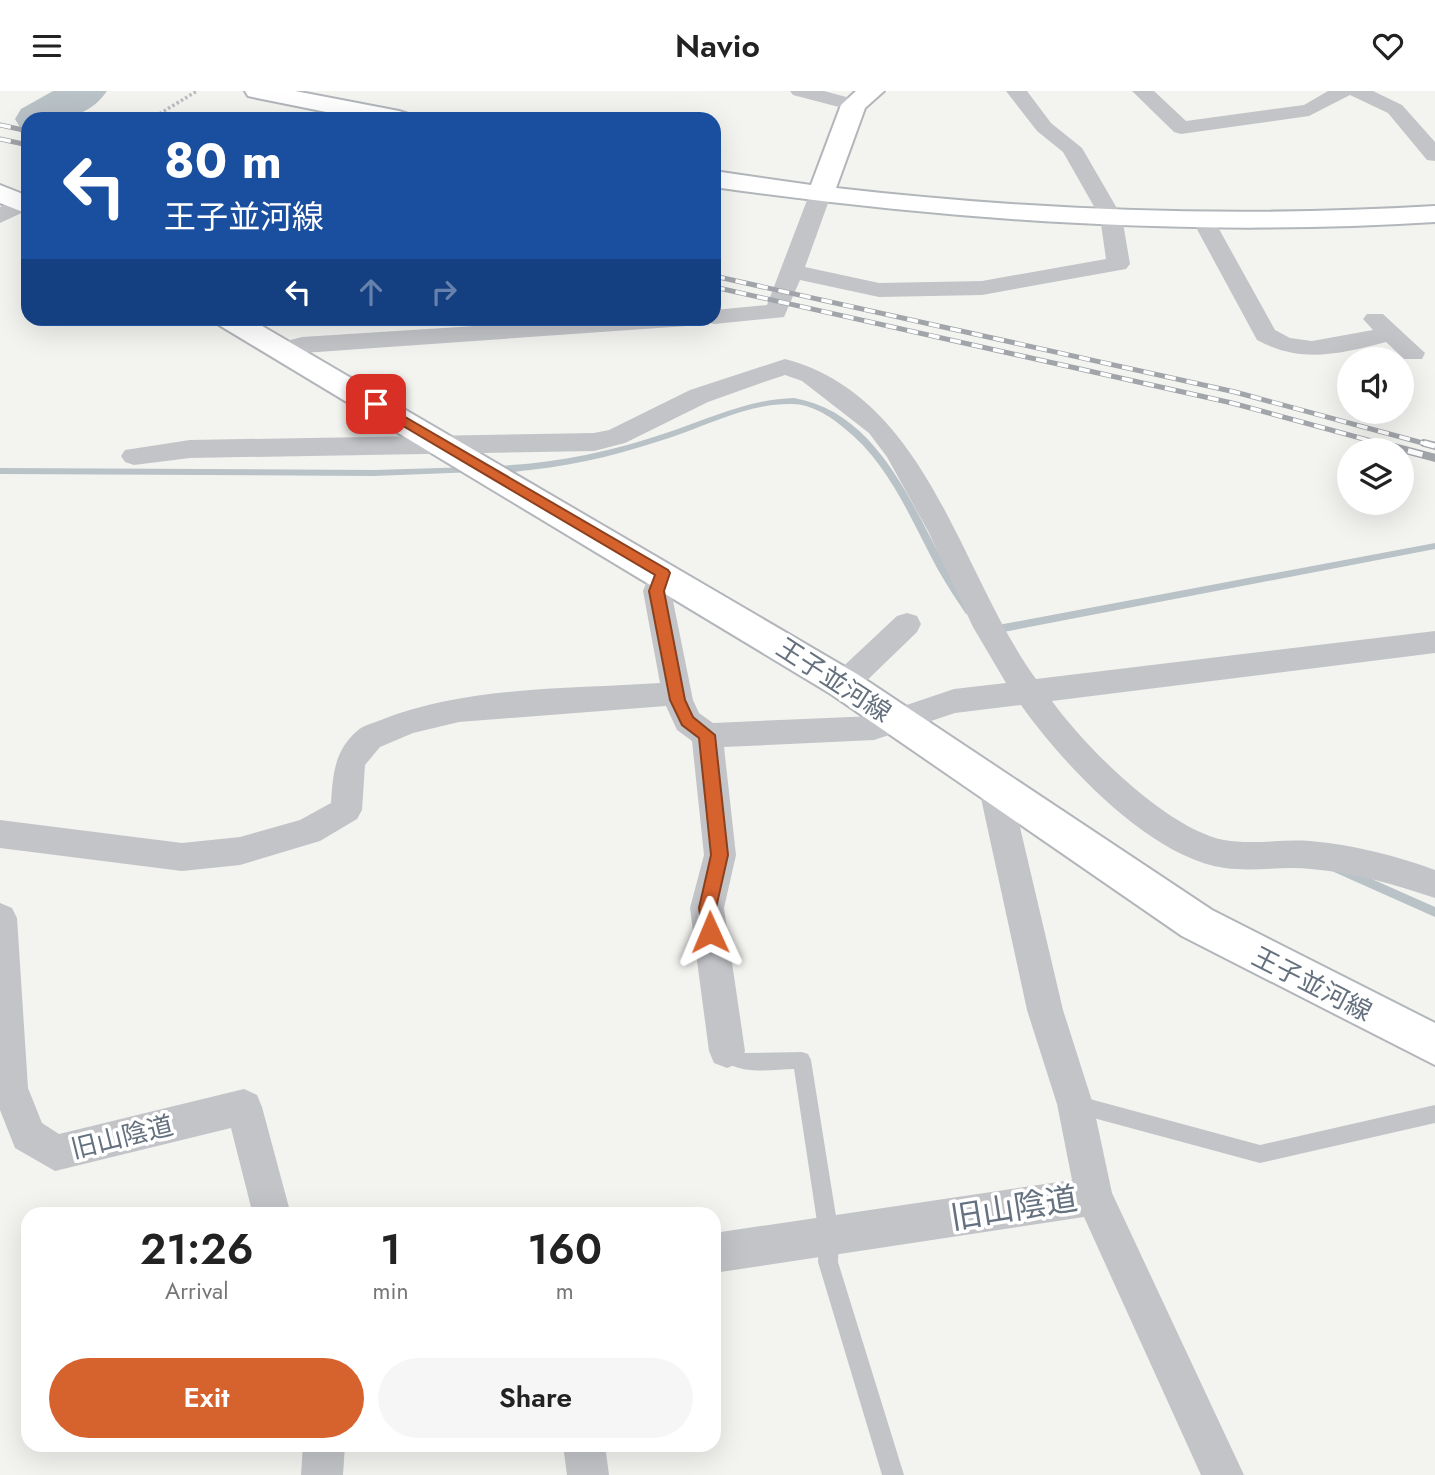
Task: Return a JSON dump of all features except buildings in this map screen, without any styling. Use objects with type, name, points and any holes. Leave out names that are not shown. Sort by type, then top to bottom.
[{"type":"main road","points":[[261,91],[364,112]]},
{"type":"main road","points":[[820,195],[863,98]]},
{"type":"main road","points":[[721,180],[820,195],[1111,218],[1203,220],[1435,214]]},
{"type":"main road","name":"王子並河線","points":[[241,326],[663,573],[844,684],[995,789],[1197,923],[1435,1045]]},
{"type":"street","points":[[800,91],[863,98]]},
{"type":"street","points":[[791,271],[880,290],[982,288],[1118,264],[1111,218],[1071,148],[1044,127],[1016,91]]},
{"type":"street","points":[[1142,91],[1181,128],[1309,110],[1343,91]]},
{"type":"street","points":[[1357,91],[1395,109],[1435,155]]},
{"type":"street","points":[[1405,121],[1435,118]]},
{"type":"street","points":[[721,316],[776,312],[820,195]]},
{"type":"street","points":[[1203,220],[1266,335],[1280,345],[1317,351],[1382,325],[1406,347]]},
{"type":"street","points":[[284,350],[302,345],[583,326]]},
{"type":"street","points":[[134,456],[190,449],[450,447],[594,442],[615,437],[699,397],[758,375],[785,367],[811,375],[878,427],[897,452],[942,531],[987,627],[1029,692],[1058,733],[1126,800],[1179,837],[1223,854],[1309,855],[1382,865],[1435,884]]},
{"type":"street","points":[[663,573],[657,591],[676,693],[688,721],[707,735],[835,732],[874,728],[954,701],[1435,642]]},
{"type":"street","points":[[844,684],[906,624]]},
{"type":"street","points":[[0,834],[182,857],[240,851],[309,831],[346,810],[350,762],[369,737],[408,722],[458,710],[676,693]]},
{"type":"street","points":[[707,735],[720,855],[707,908],[727,1051]]},
{"type":"street","points":[[995,789],[1045,1010],[1076,1104],[1094,1196]]},
{"type":"street","name":"旧山陰道","points":[[0,918],[5,1089],[28,1135],[55,1153],[244,1107],[270,1207]]},
{"type":"street","name":"旧山陰道","points":[[721,1251],[1094,1196],[1223,1475]]},
{"type":"street","points":[[322,1475],[324,1452]]},
{"type":"street","points":[[585,1452],[588,1475]]},
{"type":"lane","points":[[727,1051],[739,1061],[802,1060],[829,1235],[828,1262],[892,1475]]},
{"type":"lane","points":[[1076,1104],[1260,1154],[1435,1114]]},
{"type":"path","points":[[162,112],[197,91]]},
{"type":"waterway","points":[[49,112],[85,91]]},
{"type":"waterway","points":[[493,469],[536,466],[606,453],[670,435],[747,407],[778,401],[813,405],[840,420],[879,458],[969,611]]},
{"type":"waterway","points":[[0,471],[374,473],[473,470]]},
{"type":"waterway","points":[[993,630],[1435,546]]},
{"type":"waterway","points":[[1338,869],[1435,912]]},
{"type":"railway","points":[[0,125],[21,130]]},
{"type":"railway","points":[[0,139],[21,144]]},
{"type":"railway","points":[[721,278],[1235,392],[1430,445]]},
{"type":"railway","points":[[721,289],[1232,403],[1360,438]]},
{"type":"railway","points":[[1424,443],[1435,446]]},
{"type":"railway","points":[[1414,452],[1435,458]]},
{"type":"route","points":[[376,404],[663,573],[657,591],[678,700],[688,721],[707,735],[720,855],[707,908],[710,932]]}]
